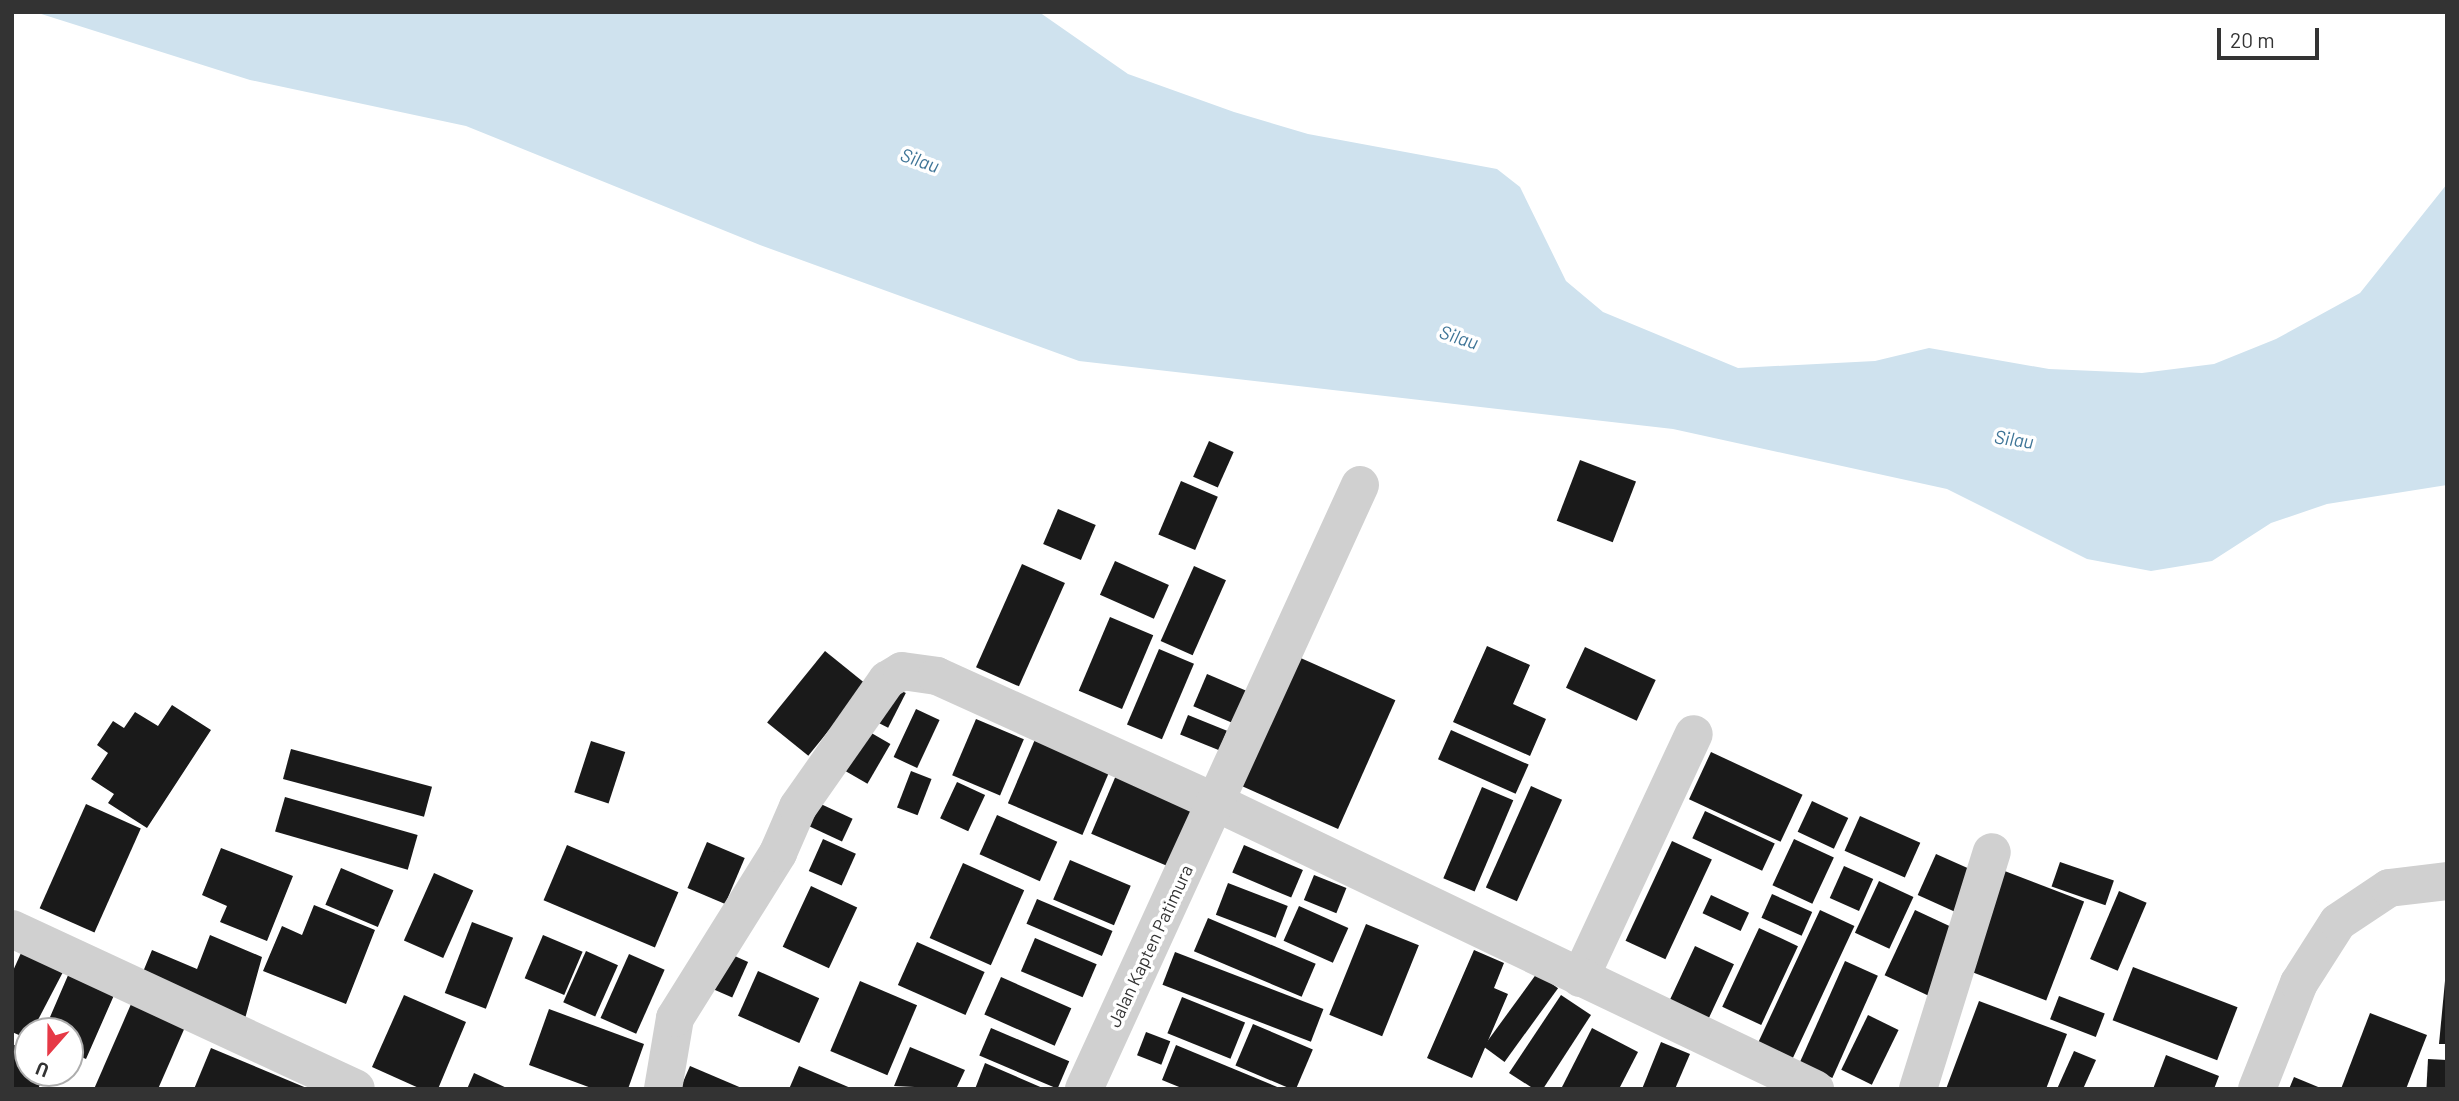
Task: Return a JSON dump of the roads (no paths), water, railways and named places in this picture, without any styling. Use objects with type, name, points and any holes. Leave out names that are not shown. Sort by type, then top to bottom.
[{"type":"street","name":"Jalan Kapten Patimura","points":[[1084,1089],[1217,803],[1360,485]]},
{"type":"street","points":[[663,1089],[675,1018],[779,853],[798,807],[887,680],[902,671],[937,677],[1217,803],[1815,1089]]},
{"type":"street","points":[[1580,978],[1694,734]]},
{"type":"street","points":[[1918,1089],[1992,852]]},
{"type":"street","points":[[2257,1089],[2299,983],[2338,922],[2389,888],[2447,881]]},
{"type":"street","points":[[12,929],[356,1089]]},
{"type":"water","name":"Silau","points":[[35,12],[1039,12],[1128,74],[1234,112],[1308,134],[1497,169],[1520,187],[1566,281],[1603,312],[1738,368],[1875,361],[1929,348],[2049,369],[2142,373],[2214,364],[2276,339],[2360,293],[2447,184],[2447,485],[2327,504],[2271,523],[2212,561],[2151,571],[2087,559],[1947,489],[1673,429],[1079,361],[760,245],[466,126],[250,80]]}]
